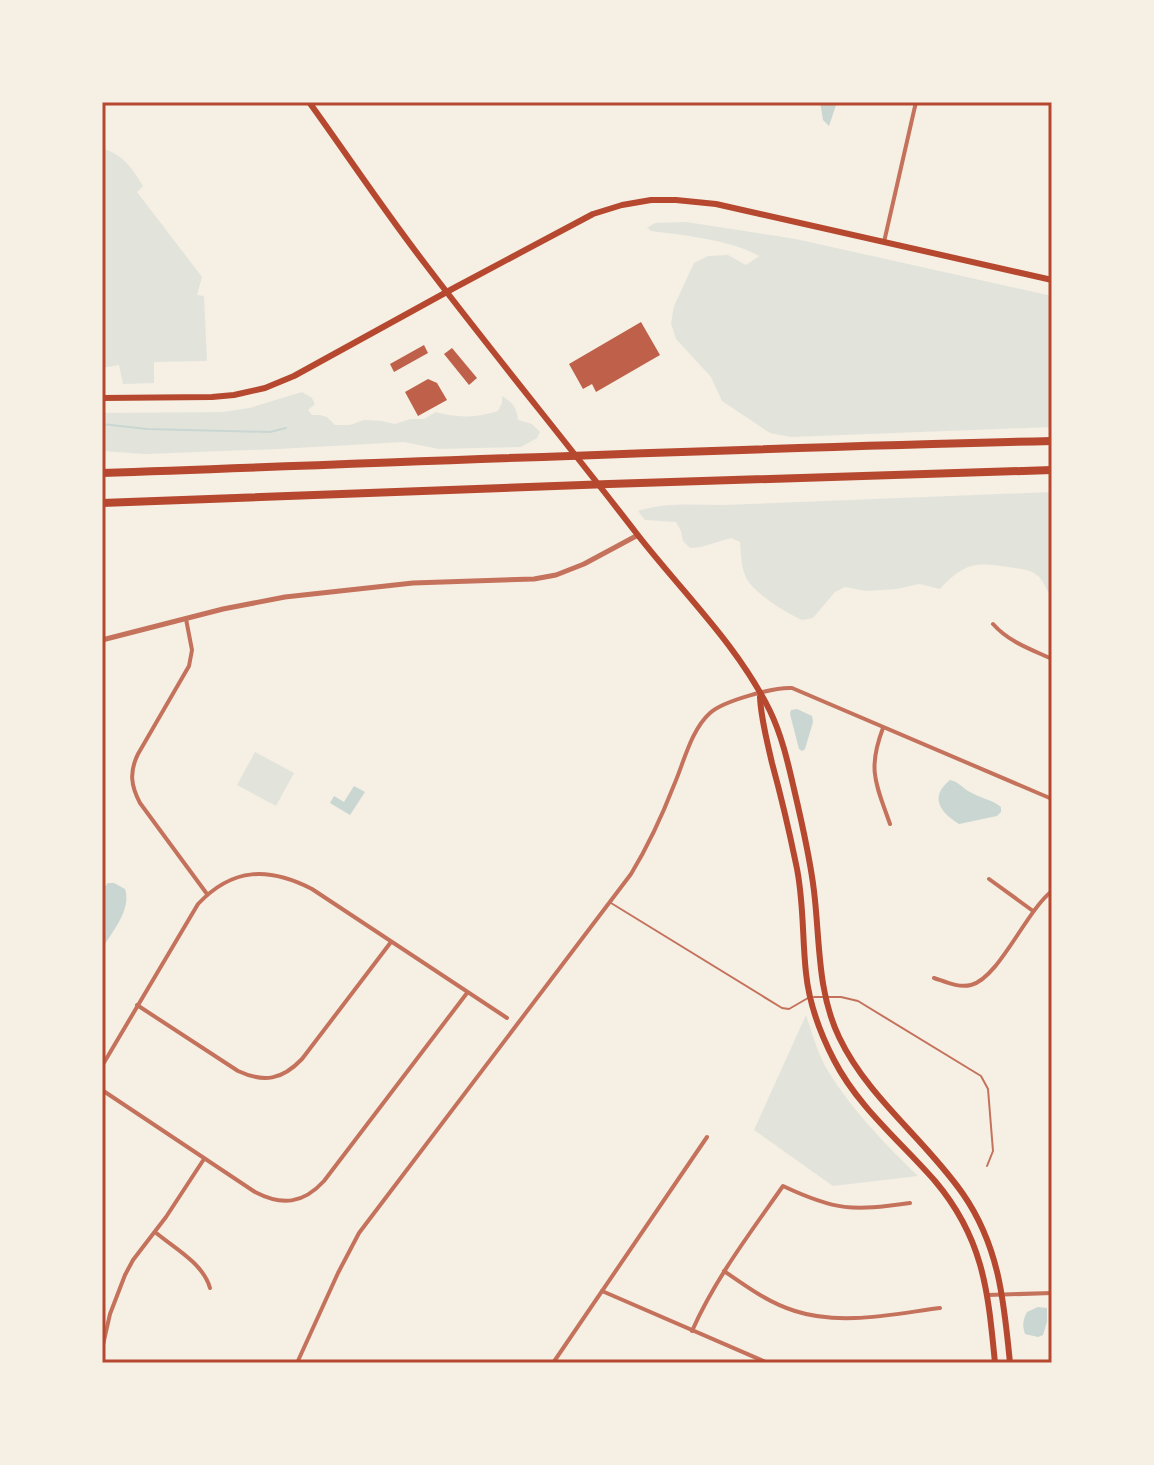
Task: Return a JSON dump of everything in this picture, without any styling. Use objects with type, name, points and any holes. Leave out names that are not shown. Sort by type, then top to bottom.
[{"type":"highway","points":[[102,473],[587,454],[1052,441]]},
{"type":"highway","points":[[102,503],[1052,470]]},
{"type":"main road","points":[[309,102],[427,268],[507,372],[733,649],[760,693],[783,744],[805,836],[815,894],[821,975],[829,1013],[862,1077],[948,1175],[977,1218],[997,1268],[1010,1363]]},
{"type":"main road","points":[[102,398],[212,397],[265,388],[294,376],[593,214],[615,206],[651,200],[716,204],[1052,280]]},
{"type":"main road","points":[[760,693],[763,720],[797,868],[807,998],[828,1048],[850,1085],[936,1183],[964,1223],[979,1259],[988,1295],[995,1363]]},
{"type":"street","points":[[884,242],[916,102]]},
{"type":"street","points":[[102,640],[251,603],[333,590],[413,583],[534,579],[556,575],[638,535]]},
{"type":"street","points":[[186,619],[192,650],[189,666],[133,763],[132,781],[140,803],[207,894]]},
{"type":"street","points":[[993,624],[1014,643],[1052,659]]},
{"type":"street","points":[[297,1363],[359,1233],[610,903],[643,855],[692,742],[711,712],[772,689],[792,688],[1052,799]]},
{"type":"street","points":[[883,728],[875,747],[874,775],[890,824]]},
{"type":"street","points":[[102,1066],[190,916],[207,894],[232,880],[257,873],[286,876],[312,889],[507,1018]]},
{"type":"street","points":[[989,879],[1033,911]]},
{"type":"street","points":[[934,978],[961,986],[973,985],[983,979],[1033,911],[1052,891]]},
{"type":"street","points":[[137,1005],[238,1071],[252,1077],[275,1077],[293,1068],[302,1059],[391,942]]},
{"type":"street","points":[[102,1090],[265,1197],[292,1201],[308,1195],[324,1181],[467,993]]},
{"type":"street","points":[[553,1363],[707,1137]]},
{"type":"street","points":[[102,1349],[110,1314],[133,1260],[204,1159]]},
{"type":"street","points":[[692,1331],[724,1271],[783,1186],[836,1207],[869,1209],[910,1203]]},
{"type":"street","points":[[155,1232],[199,1268],[207,1277],[210,1288]]},
{"type":"street","points":[[724,1271],[775,1303],[810,1315],[856,1318],[940,1308]]},
{"type":"street","points":[[602,1291],[768,1363]]},
{"type":"street","points":[[988,1295],[1052,1293]]},
{"type":"lane","points":[[610,903],[782,1008],[789,1009],[807,998],[841,997],[858,1001],[981,1076],[988,1089],[993,1151],[987,1166]]},
{"type":"shaded area","points":[[820,102],[837,102],[829,126],[823,120]]},
{"type":"shaded area","points":[[102,148],[131,168],[143,186],[137,192],[202,277],[197,295],[204,296],[207,361],[154,362],[154,383],[123,384],[119,365],[102,368]]},
{"type":"shaded area","points":[[686,222],[796,239],[1052,296],[1052,427],[791,437],[770,433],[722,401],[711,377],[676,339],[671,323],[674,306],[694,263],[708,256],[728,255],[746,265],[759,256],[721,242],[647,228],[655,223]]},
{"type":"shaded area","points":[[302,392],[315,404],[308,410],[312,415],[327,417],[335,425],[350,425],[364,420],[395,424],[424,419],[436,412],[459,416],[483,415],[498,411],[502,396],[513,406],[518,420],[532,424],[540,432],[537,438],[521,447],[439,449],[404,442],[145,454],[102,451],[102,413],[223,412],[249,408]]},
{"type":"shaded area","points":[[1052,492],[1052,597],[1033,572],[981,565],[965,568],[940,589],[919,584],[866,591],[845,587],[835,592],[813,618],[802,620],[770,601],[749,582],[743,568],[740,542],[731,538],[690,548],[683,541],[676,522],[645,520],[638,511],[680,505]]},
{"type":"shaded area","points":[[797,709],[812,716],[813,722],[802,751],[790,714],[791,710]]},
{"type":"shaded area","points":[[255,752],[294,773],[276,806],[237,785]]},
{"type":"shaded area","points":[[950,780],[997,804],[1001,812],[997,816],[959,824],[940,804],[940,792]]},
{"type":"shaded area","points":[[354,786],[365,792],[350,815],[330,803],[334,796],[344,802]]},
{"type":"shaded area","points":[[108,883],[125,889],[126,904],[102,949],[102,890]]},
{"type":"shaded area","points":[[806,1015],[823,1062],[842,1093],[879,1137],[918,1176],[833,1186],[754,1130]]},
{"type":"shaded area","points":[[1038,1307],[1047,1308],[1047,1322],[1043,1335],[1038,1337],[1025,1334],[1023,1325],[1027,1312]]},
{"type":"building","points":[[641,322],[660,355],[596,392],[592,384],[583,389],[569,364]]},
{"type":"building","points":[[424,345],[428,353],[394,372],[390,364]]},
{"type":"building","points":[[452,348],[477,378],[469,385],[444,354]]},
{"type":"building","points":[[428,379],[437,383],[447,400],[418,416],[405,392]]},
{"type":"waterway","points":[[102,424],[147,429],[270,432],[286,428]]}]
